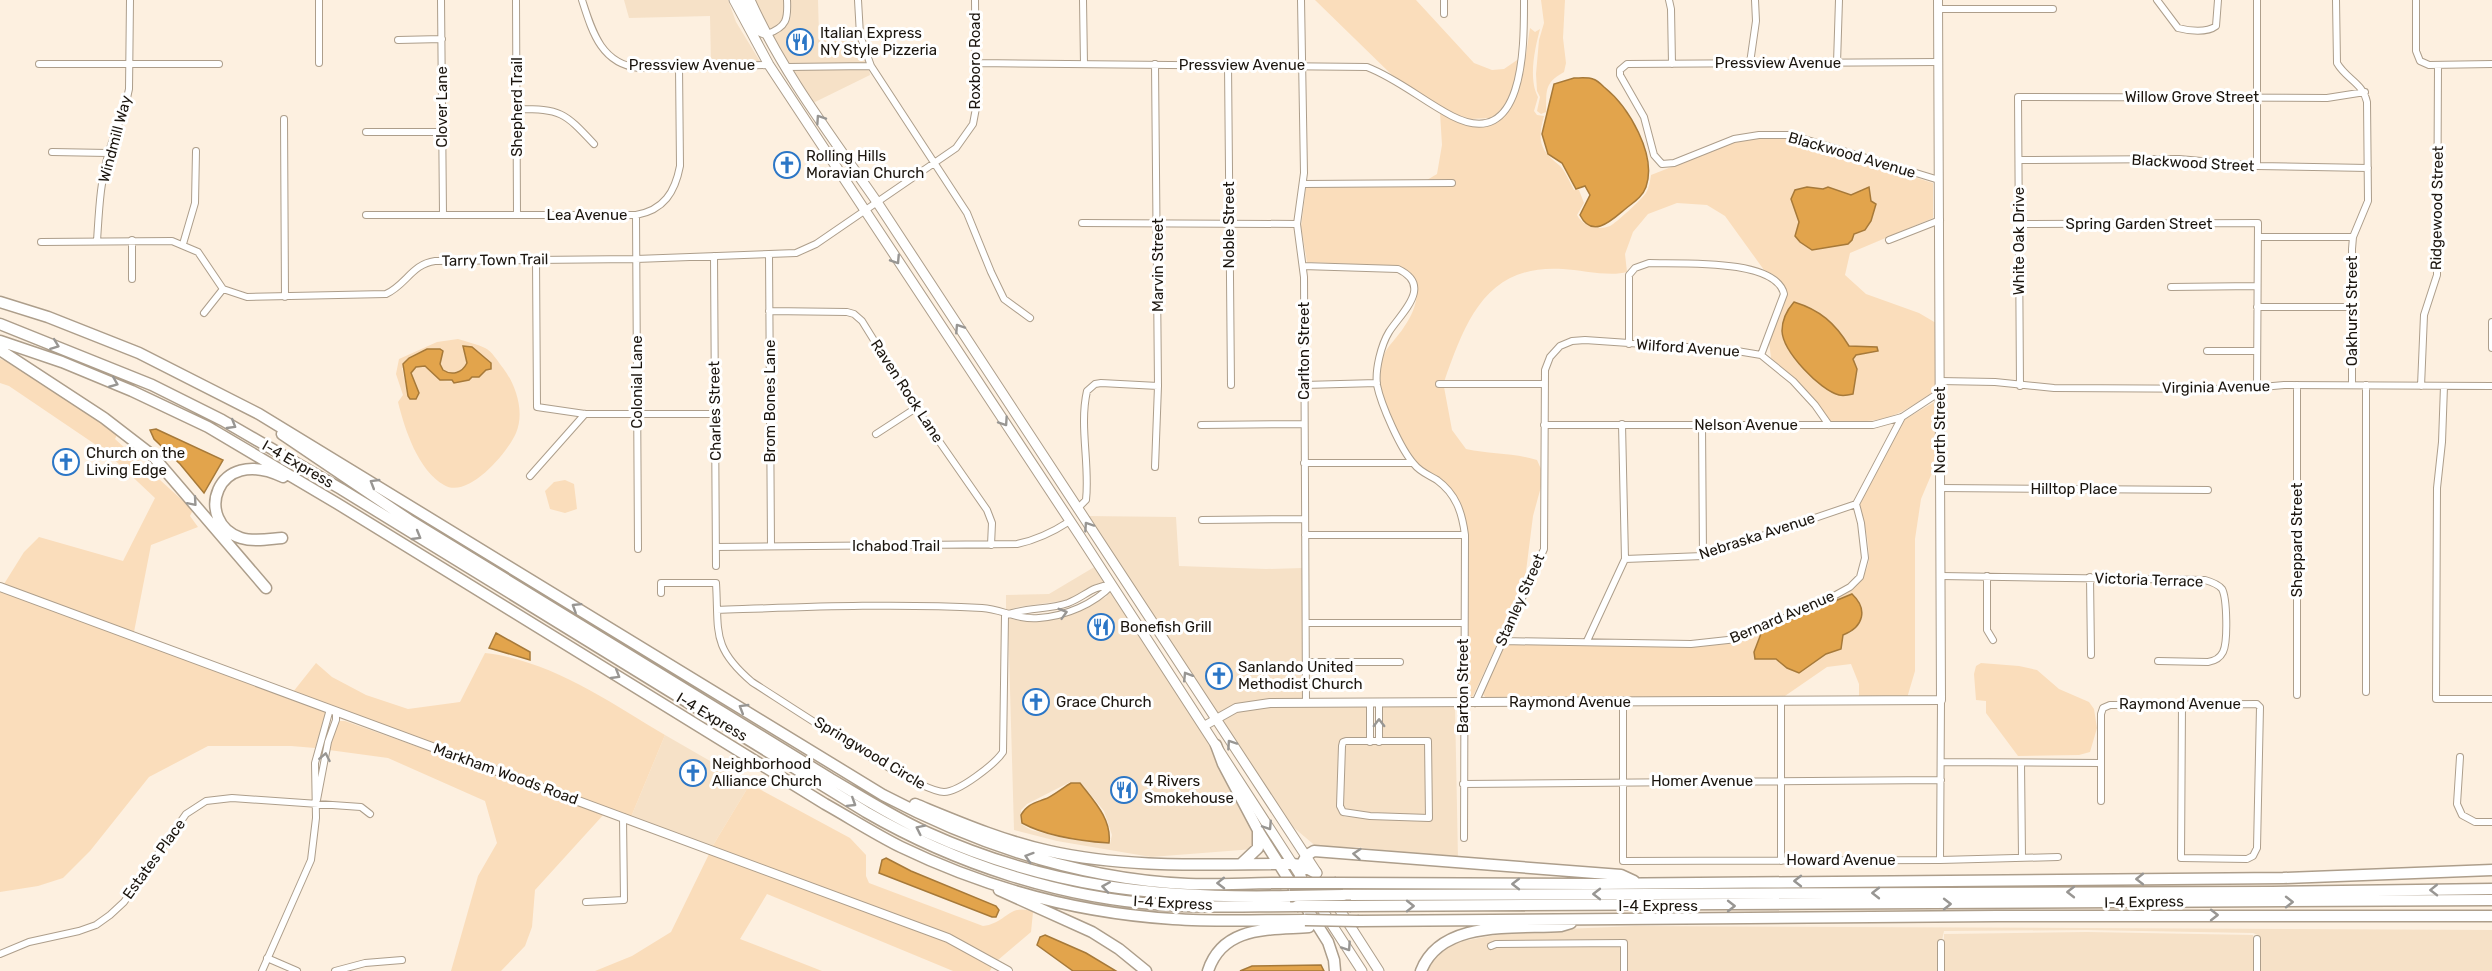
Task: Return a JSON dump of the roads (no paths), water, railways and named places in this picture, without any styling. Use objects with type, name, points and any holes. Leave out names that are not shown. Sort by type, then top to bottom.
[{"type":"highway","points":[[0,302],[48,317],[139,353],[259,414],[883,795],[983,842],[1061,866],[1161,882],[1190,884],[2283,878],[2492,870]]},
{"type":"highway","name":"I-4 Express","points":[[0,324],[152,385],[222,420],[342,489],[866,812],[927,845],[1017,878],[1096,897],[1165,905],[1297,906],[2492,900]]},
{"type":"highway","points":[[0,341],[62,362],[180,413],[253,452],[825,804],[900,846],[983,881],[1052,901],[1128,915],[1307,924]]},
{"type":"highway","points":[[0,350],[104,418],[152,455],[266,588]]},
{"type":"highway","name":"I-4 Express","points":[[259,414],[293,442],[409,520],[849,790],[925,832],[1014,865],[1060,878],[1142,892],[1192,896],[2271,892],[2492,889]]},
{"type":"highway","points":[[282,538],[248,540],[236,536],[224,527],[218,516],[216,503],[219,489],[226,478],[245,468],[259,468],[277,474],[338,504]]},
{"type":"highway","points":[[1216,745],[1223,764],[1258,831],[1328,942],[1335,971]]},
{"type":"highway","points":[[883,795],[903,800],[989,833],[1049,851],[1123,862],[1278,864],[1299,862],[1314,851],[1621,875],[1637,882]]},
{"type":"highway","points":[[1241,864],[1258,848],[1258,831]]},
{"type":"highway","points":[[1299,862],[1316,873]]},
{"type":"highway","points":[[1299,862],[1300,877]]},
{"type":"highway","points":[[983,881],[1012,898],[1092,932],[1119,949],[1146,971]]},
{"type":"highway","points":[[1208,971],[1217,953],[1251,931],[1307,924],[1359,921],[2387,914],[2492,916]]},
{"type":"highway","points":[[1421,971],[1438,946],[1458,935],[1479,931],[1562,926],[1588,919]]},
{"type":"main road","points":[[734,0],[769,65],[864,211],[1216,745],[1299,862]]},
{"type":"main road","points":[[741,0],[758,31],[767,34]]},
{"type":"main road","points":[[750,0],[767,34],[809,103],[877,202],[1248,770],[1299,862]]},
{"type":"main road","points":[[769,65],[777,66],[799,95],[809,103]]},
{"type":"main road","points":[[959,354],[968,353],[989,383],[1000,391]]},
{"type":"main road","points":[[1080,536],[1093,548],[1112,574],[1124,579]]},
{"type":"main road","points":[[1112,585],[1121,587],[1145,621],[1159,631]]},
{"type":"main road","name":"Markham Woods Road","points":[[0,587],[948,938],[1008,971]]},
{"type":"main road","points":[[1316,873],[1379,971]]},
{"type":"main road","points":[[1300,877],[1362,971]]},
{"type":"street","name":"Windmill Way","points":[[97,241],[101,188],[108,153],[127,103],[130,64],[130,0]]},
{"type":"street","points":[[319,0],[319,63]]},
{"type":"street","name":"Clover Lane","points":[[441,0],[443,214]]},
{"type":"street","name":"Shepherd Trail","points":[[516,0],[517,215]]},
{"type":"street","name":"Pressview Avenue","points":[[582,0],[597,42],[613,60],[629,67],[769,65]]},
{"type":"street","points":[[767,34],[778,30],[785,24],[788,15],[787,0]]},
{"type":"street","points":[[858,0],[860,35],[871,66],[967,213],[1004,299],[1030,318]]},
{"type":"street","name":"Roxboro Road","points":[[864,211],[936,164],[963,142],[973,124],[976,63],[975,0]]},
{"type":"street","points":[[1083,0],[1084,64]]},
{"type":"street","name":"Carlton Street","points":[[1301,0],[1303,184],[1297,224],[1304,266],[1306,703]]},
{"type":"street","points":[[1444,0],[1444,14]]},
{"type":"street","name":"Pressview Avenue","points":[[976,63],[1367,67],[1381,72],[1453,116],[1469,122],[1481,123],[1493,120],[1506,108],[1521,71],[1524,0]]},
{"type":"street","points":[[1668,0],[1671,9],[1672,64]]},
{"type":"street","points":[[1750,63],[1756,21],[1755,0]]},
{"type":"street","points":[[1837,63],[1839,0]]},
{"type":"street","points":[[2157,0],[2178,28],[2196,30],[2214,28],[2218,21],[2218,0]]},
{"type":"street","points":[[2257,0],[2257,166]]},
{"type":"street","points":[[2336,0],[2337,63],[2365,92]]},
{"type":"street","points":[[2416,0],[2416,51],[2420,61],[2438,65],[2492,64]]},
{"type":"street","points":[[1938,4],[2053,9]]},
{"type":"street","name":"North Street","points":[[1938,4],[1940,860]]},
{"type":"street","points":[[398,40],[442,39]]},
{"type":"street","name":"Pressview Avenue","points":[[1662,164],[1654,155],[1648,129],[1621,81],[1620,70],[1627,64],[1939,62]]},
{"type":"street","points":[[39,64],[219,64]]},
{"type":"street","name":"Marvin Street","points":[[1155,64],[1158,223],[1158,386],[1155,466]]},
{"type":"street","name":"Noble Street","points":[[1228,64],[1231,386]]},
{"type":"street","name":"Ridgewood Street","points":[[2421,386],[2424,315],[2437,275],[2438,65]]},
{"type":"street","points":[[787,67],[871,66]]},
{"type":"street","name":"Lea Avenue","points":[[366,215],[636,215],[660,206],[673,193],[680,166],[679,67]]},
{"type":"street","name":"Willow Grove Street","points":[[2018,97],[2327,98],[2365,92]]},
{"type":"street","name":"Oakhurst Street","points":[[2352,385],[2353,237],[2368,201],[2365,92]]},
{"type":"street","name":"White Oak Drive","points":[[2018,97],[2020,386]]},
{"type":"street","points":[[517,109],[545,109],[561,113],[569,118],[594,144]]},
{"type":"street","points":[[284,119],[285,297]]},
{"type":"street","points":[[366,132],[442,132]]},
{"type":"street","name":"Blackwood Avenue","points":[[1662,164],[1674,163],[1734,139],[1760,135],[1791,135],[1939,180]]},
{"type":"street","points":[[183,244],[195,203],[196,151]]},
{"type":"street","points":[[52,152],[108,153]]},
{"type":"street","name":"Blackwood Street","points":[[2019,160],[2179,159],[2257,166],[2368,168]]},
{"type":"street","points":[[1303,184],[1452,183]]},
{"type":"street","name":"Tarry Town Trail","points":[[223,289],[247,297],[386,294],[400,286],[413,270],[426,262],[769,255],[806,250],[864,211]]},
{"type":"street","name":"Colonial Lane","points":[[636,215],[638,549]]},
{"type":"street","points":[[1889,240],[1940,220]]},
{"type":"street","points":[[1082,223],[1297,224]]},
{"type":"street","name":"Spring Garden Street","points":[[2020,224],[2258,223],[2258,237]]},
{"type":"street","points":[[2257,387],[2258,237],[2353,237]]},
{"type":"street","points":[[132,240],[132,279]]},
{"type":"street","points":[[41,242],[162,240],[183,244],[198,252],[223,289],[204,313]]},
{"type":"street","name":"Brom Bones Lane","points":[[769,255],[771,546]]},
{"type":"street","name":"Charles Street","points":[[714,256],[716,566]]},
{"type":"street","points":[[536,260],[537,407],[585,414],[714,414]]},
{"type":"street","points":[[1629,344],[1629,275],[1635,268],[1649,263],[1745,267],[1772,278],[1784,294],[1761,355]]},
{"type":"street","points":[[1304,266],[1398,269],[1411,280],[1414,288],[1413,297],[1407,309],[1388,333],[1381,348],[1377,383],[1386,411],[1413,463],[1304,463]]},
{"type":"street","points":[[2171,287],[2258,286]]},
{"type":"street","points":[[2257,307],[2352,307]]},
{"type":"street","name":"Raven Rock Lane","points":[[770,311],[854,314],[862,321],[916,408],[987,510],[992,523],[991,545]]},
{"type":"street","points":[[2492,322],[2492,348]]},
{"type":"street","name":"Wilford Avenue","points":[[1544,384],[1550,357],[1560,346],[1572,341],[1731,350],[1761,355],[1793,381],[1815,405],[1829,425]]},
{"type":"street","points":[[2207,351],[2257,351]]},
{"type":"street","name":"Virginia Avenue","points":[[1940,381],[1995,382],[2020,386],[2240,389],[2297,385],[2492,386]]},
{"type":"street","points":[[1077,509],[1086,500],[1088,484],[1085,397],[1087,390],[1101,383],[1158,386]]},
{"type":"street","points":[[1304,385],[1377,383]]},
{"type":"street","points":[[1439,384],[1544,384]]},
{"type":"street","name":"Stanley Street","points":[[1475,703],[1544,549],[1544,384]]},
{"type":"street","name":"Sheppard Street","points":[[2297,385],[2297,695]]},
{"type":"street","name":"Oakhurst Street","points":[[2366,385],[2366,693]]},
{"type":"street","points":[[2444,386],[2442,442],[2437,488],[2436,699],[2492,699]]},
{"type":"street","name":"Nelson Avenue","points":[[1544,425],[1873,425],[1902,417],[1940,392]]},
{"type":"street","points":[[876,434],[916,408]]},
{"type":"street","points":[[530,476],[585,414]]},
{"type":"street","points":[[1856,504],[1902,417]]},
{"type":"street","points":[[1201,425],[1304,424]]},
{"type":"street","points":[[1502,641],[1587,641],[1625,559],[1622,424]]},
{"type":"street","points":[[1702,424],[1703,556]]},
{"type":"street","name":"Barton Street","points":[[1413,463],[1448,489],[1463,517],[1465,535],[1464,838]]},
{"type":"street","name":"Hilltop Place","points":[[1940,488],[2208,490]]},
{"type":"street","name":"Nebraska Avenue","points":[[1625,559],[1703,556],[1856,504]]},
{"type":"street","name":"Bernard Avenue","points":[[1587,641],[1691,644],[1722,642],[1737,639],[1833,597],[1850,587],[1860,577],[1863,569],[1865,558],[1861,523],[1856,504]]},
{"type":"street","points":[[1202,520],[1305,519]]},
{"type":"street","name":"Ichabod Trail","points":[[716,547],[991,545],[1034,541],[1070,521]]},
{"type":"street","points":[[1305,535],[1465,535]]},
{"type":"street","name":"Victoria Terrace","points":[[1941,576],[2205,580],[2221,588],[2225,597],[2226,642],[2222,655],[2215,661],[2208,662],[2158,661]]},
{"type":"street","points":[[1987,576],[1987,630],[1993,640]]},
{"type":"street","points":[[2090,578],[2091,655]]},
{"type":"street","name":"Springwood Circle","points":[[661,593],[661,583],[716,583],[717,632],[722,648],[733,666],[752,682],[888,766],[930,789],[941,792],[951,791],[997,762],[1003,752],[1005,615]]},
{"type":"street","points":[[1005,615],[1019,610],[1069,602],[1097,586],[1112,585]]},
{"type":"street","points":[[717,610],[807,607],[985,608],[1020,618],[1040,618],[1066,614],[1104,594],[1112,585]]},
{"type":"street","points":[[1306,623],[1464,622]]},
{"type":"street","points":[[1306,662],[1400,662]]},
{"type":"street","name":"Raymond Avenue","points":[[1204,726],[1227,711],[1244,705],[1941,700]]},
{"type":"street","points":[[1781,701],[1781,861]]},
{"type":"street","points":[[1622,781],[1623,702]]},
{"type":"street","points":[[1371,742],[1374,704]]},
{"type":"street","points":[[1374,704],[1379,742]]},
{"type":"street","name":"Raymond Avenue","points":[[2101,763],[2101,714],[2103,708],[2110,705],[2257,704],[2260,707],[2257,848],[2253,856],[2247,859],[2181,858],[2182,705]]},
{"type":"street","points":[[262,971],[291,910],[311,860],[316,804],[315,763],[333,710]]},
{"type":"street","points":[[1428,741],[1429,818],[1370,816],[1343,812],[1340,806],[1343,742],[1379,742],[1428,741]]},
{"type":"street","points":[[2460,757],[2457,804],[2462,815],[2475,822],[2492,822]]},
{"type":"street","points":[[1941,762],[2101,763],[2101,801]]},
{"type":"street","points":[[2021,763],[2022,858]]},
{"type":"street","name":"Homer Avenue","points":[[1463,784],[1941,780]]},
{"type":"street","name":"Howard Avenue","points":[[1622,781],[1623,861],[1940,860],[2058,857]]},
{"type":"street","name":"Estates Place","points":[[0,954],[29,942],[96,925],[110,915],[124,902],[186,814],[207,801],[232,798],[361,807],[370,814]]},
{"type":"street","points":[[586,902],[624,900],[623,817]]},
{"type":"street","points":[[2257,939],[2258,971]]},
{"type":"street","points":[[1491,946],[1496,944],[1624,943],[1624,971]]},
{"type":"street","points":[[1941,943],[1941,971]]},
{"type":"street","points":[[267,958],[297,971]]},
{"type":"street","points":[[334,971],[369,963],[402,960]]},
{"type":"place","name":"Italian Express NY Style Pizzeria","points":[[800,42]]},
{"type":"place","name":"Rolling Hills Moravian Church","points":[[787,165]]},
{"type":"place","name":"Church on the Living Edge","points":[[66,462]]},
{"type":"place","name":"Bonefish Grill","points":[[1101,627]]},
{"type":"place","name":"Sanlando United Methodist Church","points":[[1219,676]]},
{"type":"place","name":"Grace Church","points":[[1036,702]]},
{"type":"place","name":"Neighborhood Alliance Church","points":[[693,773]]},
{"type":"place","name":"4 Rivers Smokehouse","points":[[1124,790]]}]
